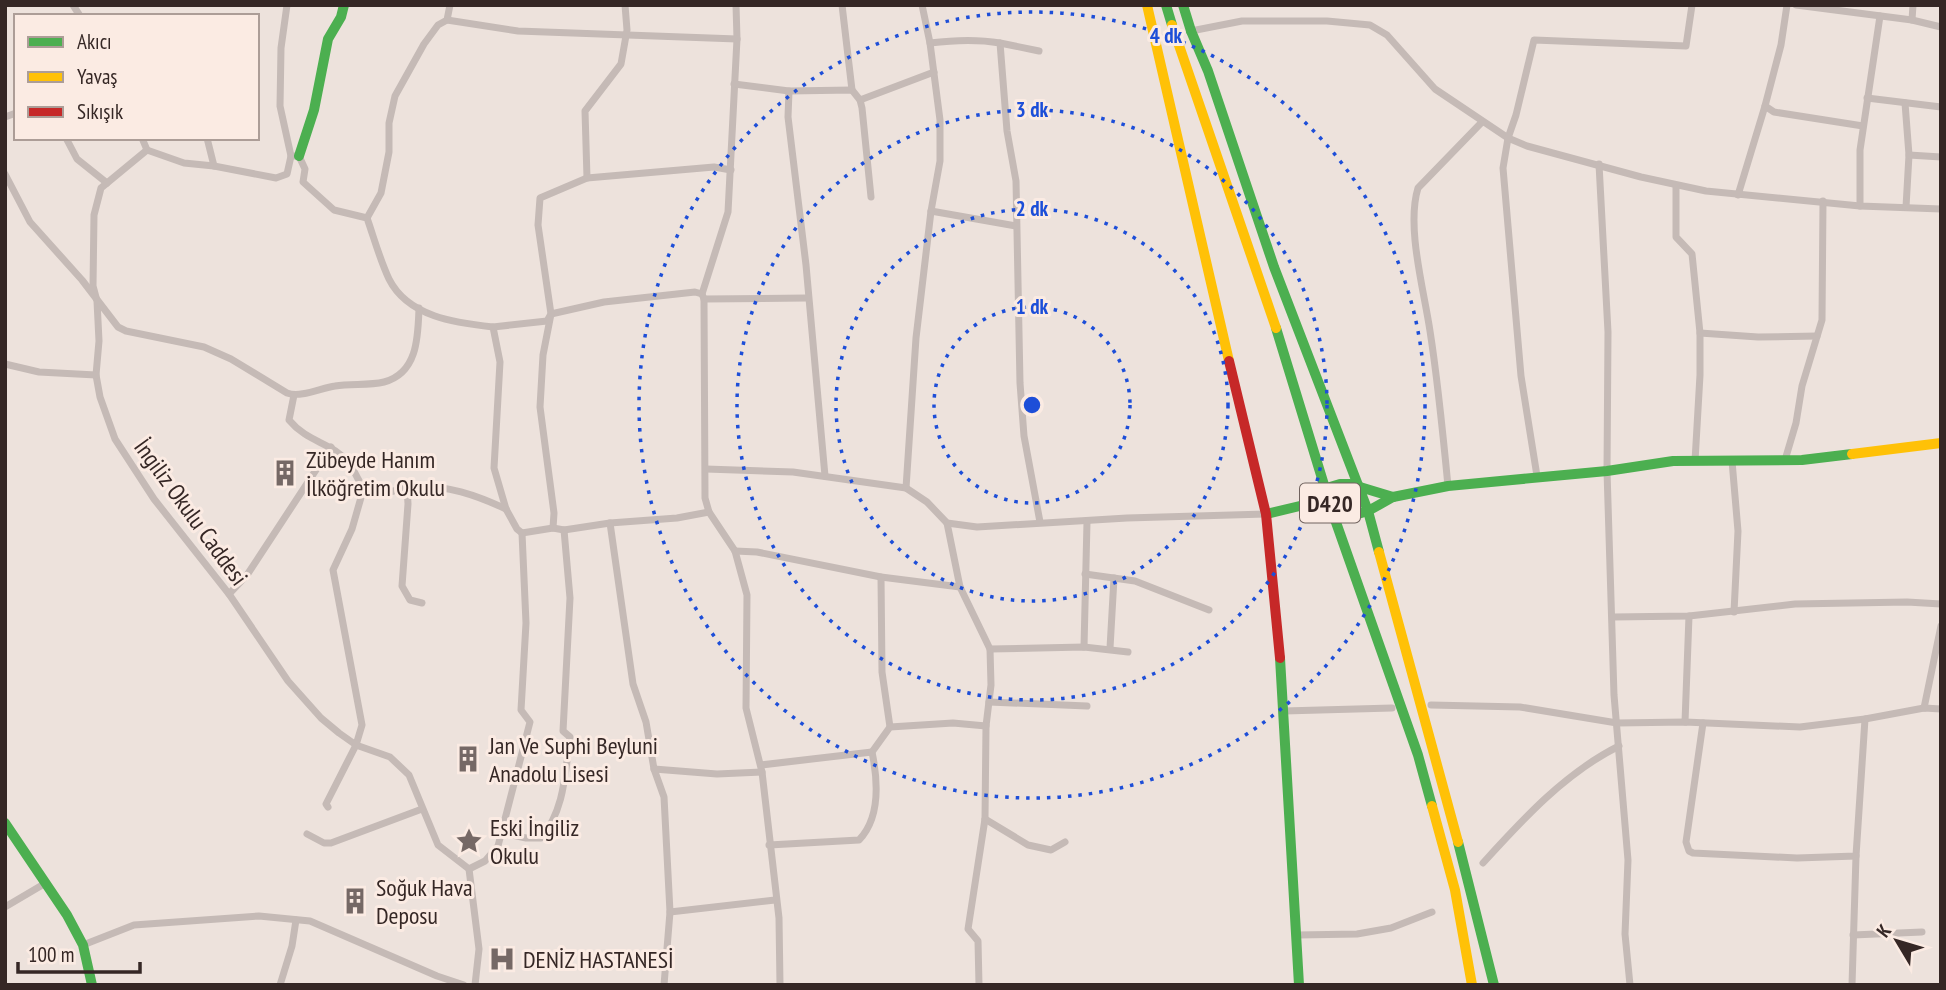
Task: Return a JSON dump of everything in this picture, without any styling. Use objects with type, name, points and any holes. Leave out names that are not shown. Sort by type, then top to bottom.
[{"type":"main road","points":[[295,156],[314,110],[328,39],[341,17],[344,5]]},
{"type":"main road","points":[[1147,5],[1266,514],[1284,711],[1299,985]]},
{"type":"main road","name":"D420","points":[[1166,5],[1284,350],[1332,510],[1418,755],[1455,890],[1472,985]]},
{"type":"main road","points":[[1183,5],[1274,267],[1368,511],[1494,985]]},
{"type":"main road","points":[[1304,505],[1351,516],[1368,511],[1393,497],[1448,486],[1607,471],[1673,461],[1802,460],[1941,443]]},
{"type":"main road","points":[[1266,514],[1304,505],[1326,490],[1345,483],[1393,497]]},
{"type":"main road","points":[[5,823],[67,915],[83,944],[92,985]]},
{"type":"street","points":[[287,5],[281,48],[281,106],[295,156],[305,169],[303,182],[334,210],[367,218]]},
{"type":"street","points":[[447,20],[450,5]]},
{"type":"street","points":[[587,178],[585,111],[621,64],[626,36],[625,5]]},
{"type":"street","points":[[736,5],[737,39],[728,212],[704,296],[705,498],[709,512],[735,551],[747,595],[746,708],[761,769],[780,939],[780,985]]},
{"type":"street","points":[[842,5],[852,90],[860,100],[871,197]]},
{"type":"street","points":[[905,488],[916,338],[931,211],[940,161],[940,120],[922,5]]},
{"type":"street","points":[[1537,476],[1521,376],[1503,168],[1507,138],[1516,115],[1534,40],[1686,46],[1692,5]]},
{"type":"street","points":[[1738,195],[1781,45],[1787,5]]},
{"type":"street","points":[[1796,5],[1912,20],[1941,27]]},
{"type":"street","points":[[1912,20],[1913,5]]},
{"type":"street","points":[[1860,206],[1860,150],[1880,16]]},
{"type":"street","points":[[737,39],[518,31],[447,20],[438,25],[424,44],[395,96],[389,122],[389,152],[381,193],[367,218],[390,281],[404,297],[419,309],[460,324],[493,327],[547,321],[551,314],[604,302],[695,292],[704,296],[807,298]]},
{"type":"street","points":[[1191,31],[1242,21],[1370,25],[1387,35],[1435,89],[1507,138],[1527,146],[1676,186],[1738,195],[1860,206],[1941,209]]},
{"type":"street","points":[[930,43],[965,40],[1000,43],[1039,51]]},
{"type":"street","points":[[1000,43],[1007,131],[1016,181],[1020,383],[1024,436],[1040,522]]},
{"type":"street","points":[[860,100],[934,72]]},
{"type":"street","points":[[734,83],[789,91],[852,90]]},
{"type":"street","points":[[789,91],[788,117],[806,265],[825,476]]},
{"type":"street","points":[[1867,98],[1941,107]]},
{"type":"street","points":[[1905,103],[1909,155],[1906,208]]},
{"type":"street","points":[[1765,106],[1774,112],[1863,126]]},
{"type":"street","points":[[1448,486],[1431,334],[1414,228],[1414,202],[1418,188],[1482,122]]},
{"type":"street","points":[[67,140],[77,159],[107,183]]},
{"type":"street","points":[[143,140],[147,150],[184,163],[276,178],[287,174],[295,156]]},
{"type":"street","points":[[208,140],[214,166]]},
{"type":"street","name":"İngiliz Okulu Caddesi","points":[[147,150],[101,188],[94,215],[93,286],[97,301],[99,341],[96,375],[100,397],[115,439],[154,499],[229,594],[295,690],[321,718],[356,745],[390,757],[409,775],[438,845],[469,869]]},
{"type":"street","points":[[1909,155],[1941,157]]},
{"type":"street","points":[[1599,164],[1608,332],[1607,471],[1614,695],[1628,860],[1625,934],[1630,985]]},
{"type":"street","points":[[553,528],[554,513],[542,430],[540,395],[543,355],[551,314],[538,225],[540,198],[587,178],[715,167],[731,170]]},
{"type":"street","points":[[5,174],[30,222],[82,280],[113,322],[126,331],[204,347],[231,359],[294,396],[338,385],[385,382],[398,376],[417,347],[419,309]]},
{"type":"street","points":[[1676,186],[1676,237],[1692,254],[1700,333],[1695,461]]},
{"type":"street","points":[[1785,460],[1822,320],[1823,201]]},
{"type":"street","points":[[931,211],[1016,226]]},
{"type":"street","points":[[475,985],[479,949],[469,869],[485,861],[498,846],[530,722],[521,710],[526,623],[522,533],[506,509],[494,468],[500,362],[493,327]]},
{"type":"street","points":[[1700,333],[1758,337],[1817,336]]},
{"type":"street","points":[[5,364],[39,372],[96,375]]},
{"type":"street","points":[[294,396],[289,420],[304,436],[331,447],[349,463],[372,494],[427,486],[468,492],[506,509]]},
{"type":"street","points":[[229,594],[247,575],[331,447]]},
{"type":"street","points":[[1732,461],[1738,531],[1734,612]]},
{"type":"street","points":[[706,469],[793,472],[905,488],[927,502],[947,523],[960,587],[990,649],[985,819],[968,929],[978,941],[979,985]]},
{"type":"street","points":[[328,807],[327,804],[356,745],[362,725],[333,570],[352,529],[364,486]]},
{"type":"street","points":[[407,487],[402,586],[410,600],[422,603]]},
{"type":"street","points":[[522,533],[677,518],[709,512]]},
{"type":"street","points":[[947,523],[977,527],[1127,518],[1266,514]]},
{"type":"street","points":[[1084,647],[1087,522]]},
{"type":"street","points":[[610,523],[633,684],[646,722],[654,769],[664,797],[670,912],[664,985]]},
{"type":"street","points":[[502,833],[541,838],[553,824],[562,793],[570,737],[563,731],[569,598],[564,530]]},
{"type":"street","points":[[735,551],[757,552],[881,577],[960,587]]},
{"type":"street","points":[[1085,574],[1151,586],[1209,610]]},
{"type":"street","points":[[654,769],[717,774],[872,752],[890,727],[882,672],[881,577]]},
{"type":"street","points":[[1110,648],[1114,578]]},
{"type":"street","points":[[1613,617],[1689,616],[1795,604],[1941,604]]},
{"type":"street","points":[[1685,722],[1689,616]]},
{"type":"street","points":[[1924,708],[1941,626]]},
{"type":"street","points":[[990,649],[1084,647],[1128,652]]},
{"type":"street","points":[[989,702],[1087,706]]},
{"type":"street","points":[[1431,705],[1520,707],[1617,723],[1685,722],[1800,727],[1924,708],[1941,709]]},
{"type":"street","points":[[1284,711],[1392,708]]},
{"type":"street","points":[[1852,985],[1856,856],[1865,719]]},
{"type":"street","points":[[890,727],[953,723],[986,726]]},
{"type":"street","points":[[1703,723],[1686,842],[1689,851],[1797,858],[1856,856]]},
{"type":"street","points":[[1483,863],[1517,825],[1567,780],[1596,757],[1619,746]]},
{"type":"street","points":[[769,845],[859,840],[872,820],[876,798],[877,776],[872,752]]},
{"type":"street","points":[[307,834],[324,843],[331,843],[422,809]]},
{"type":"street","points":[[985,819],[1028,845],[1051,850],[1065,842]]},
{"type":"street","points":[[5,907],[44,884]]},
{"type":"street","points":[[670,912],[775,900]]},
{"type":"street","points":[[1298,935],[1357,934],[1391,929],[1432,912]]},
{"type":"street","points":[[83,944],[134,925],[259,916],[310,921],[464,985]]},
{"type":"street","points":[[280,985],[292,946],[296,920]]},
{"type":"street","points":[[1853,935],[1923,932]]},
{"type":"traffic: fast","points":[[299,156],[314,110],[328,39],[341,17],[344,5]]},
{"type":"traffic: fast","points":[[1166,5],[1172,25]]},
{"type":"traffic: fast","points":[[1183,5],[1191,31]]},
{"type":"traffic: fast","points":[[1191,31],[1208,71],[1274,267],[1368,511],[1379,552]]},
{"type":"traffic: fast","points":[[1276,328],[1332,511],[1418,755],[1432,806]]},
{"type":"traffic: fast","points":[[1304,505],[1351,516],[1368,511],[1393,497],[1448,486],[1607,471],[1673,461],[1802,460],[1852,454]]},
{"type":"traffic: fast","points":[[1266,514],[1304,505],[1330,487],[1340,484],[1350,484],[1393,497]]},
{"type":"traffic: fast","points":[[1280,658],[1299,985]]},
{"type":"traffic: fast","points":[[5,823],[67,915],[83,945],[92,985]]},
{"type":"traffic: fast","points":[[1458,842],[1494,985]]},
{"type":"traffic: slow","points":[[1147,5],[1229,361]]},
{"type":"traffic: slow","points":[[1172,25],[1276,328]]},
{"type":"traffic: slow","points":[[1852,454],[1941,443]]},
{"type":"traffic: slow","points":[[1379,552],[1458,842]]},
{"type":"traffic: slow","points":[[1432,806],[1455,890],[1472,985]]},
{"type":"traffic: jam","points":[[1229,361],[1266,514],[1280,658]]},
{"type":"place","name":"Zübeyde Hanım İlköğretim Okulu","points":[[285,473]]},
{"type":"place","name":"Jan Ve Suphi Beyluni Anadolu Lisesi","points":[[468,759]]},
{"type":"place","name":"Eski İngiliz Okulu","points":[[469,841]]},
{"type":"place","name":"Soğuk Hava Deposu","points":[[355,901]]},
{"type":"place","name":"DENİZ HASTANESİ","points":[[502,959]]}]
